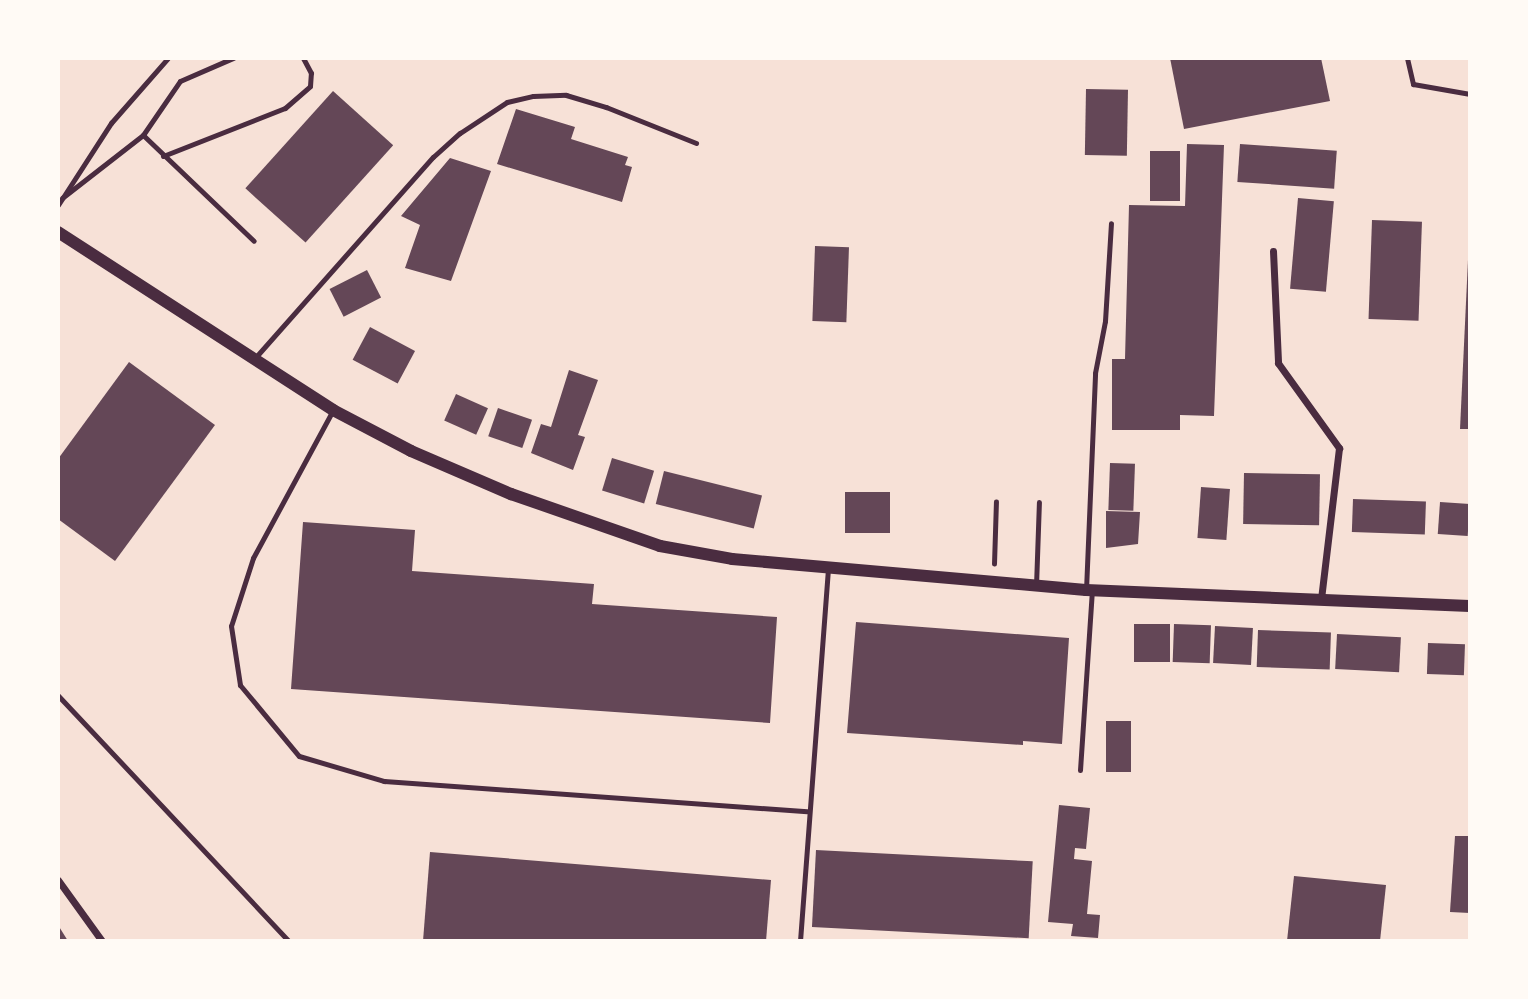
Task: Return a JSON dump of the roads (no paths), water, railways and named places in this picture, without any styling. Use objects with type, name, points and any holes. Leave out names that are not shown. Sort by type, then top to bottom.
[{"type":"street","points":[[58,232],[332,410],[411,451],[511,494],[660,545],[732,559],[1089,590],[1470,606]]},
{"type":"street","points":[[1272,251],[1278,363],[1339,448],[1321,599]]},
{"type":"street","points":[[58,880],[102,941]]},
{"type":"lane","points":[[58,205],[111,123],[168,58]]},
{"type":"lane","points":[[62,198],[143,135],[180,81],[233,58]]},
{"type":"lane","points":[[163,156],[285,108],[310,86],[311,73],[303,58]]},
{"type":"lane","points":[[1406,58],[1413,84],[1470,94]]},
{"type":"lane","points":[[254,359],[433,156],[460,133],[507,102],[533,96],[566,95],[606,107],[696,143]]},
{"type":"lane","points":[[143,135],[254,241]]},
{"type":"lane","points":[[1080,770],[1089,590],[1095,373],[1105,321],[1111,223]]},
{"type":"lane","points":[[332,410],[253,558],[230,626],[240,685],[299,756],[384,781],[807,811]]},
{"type":"lane","points":[[1036,586],[1039,502]]},
{"type":"lane","points":[[800,941],[807,811],[828,568]]}]
